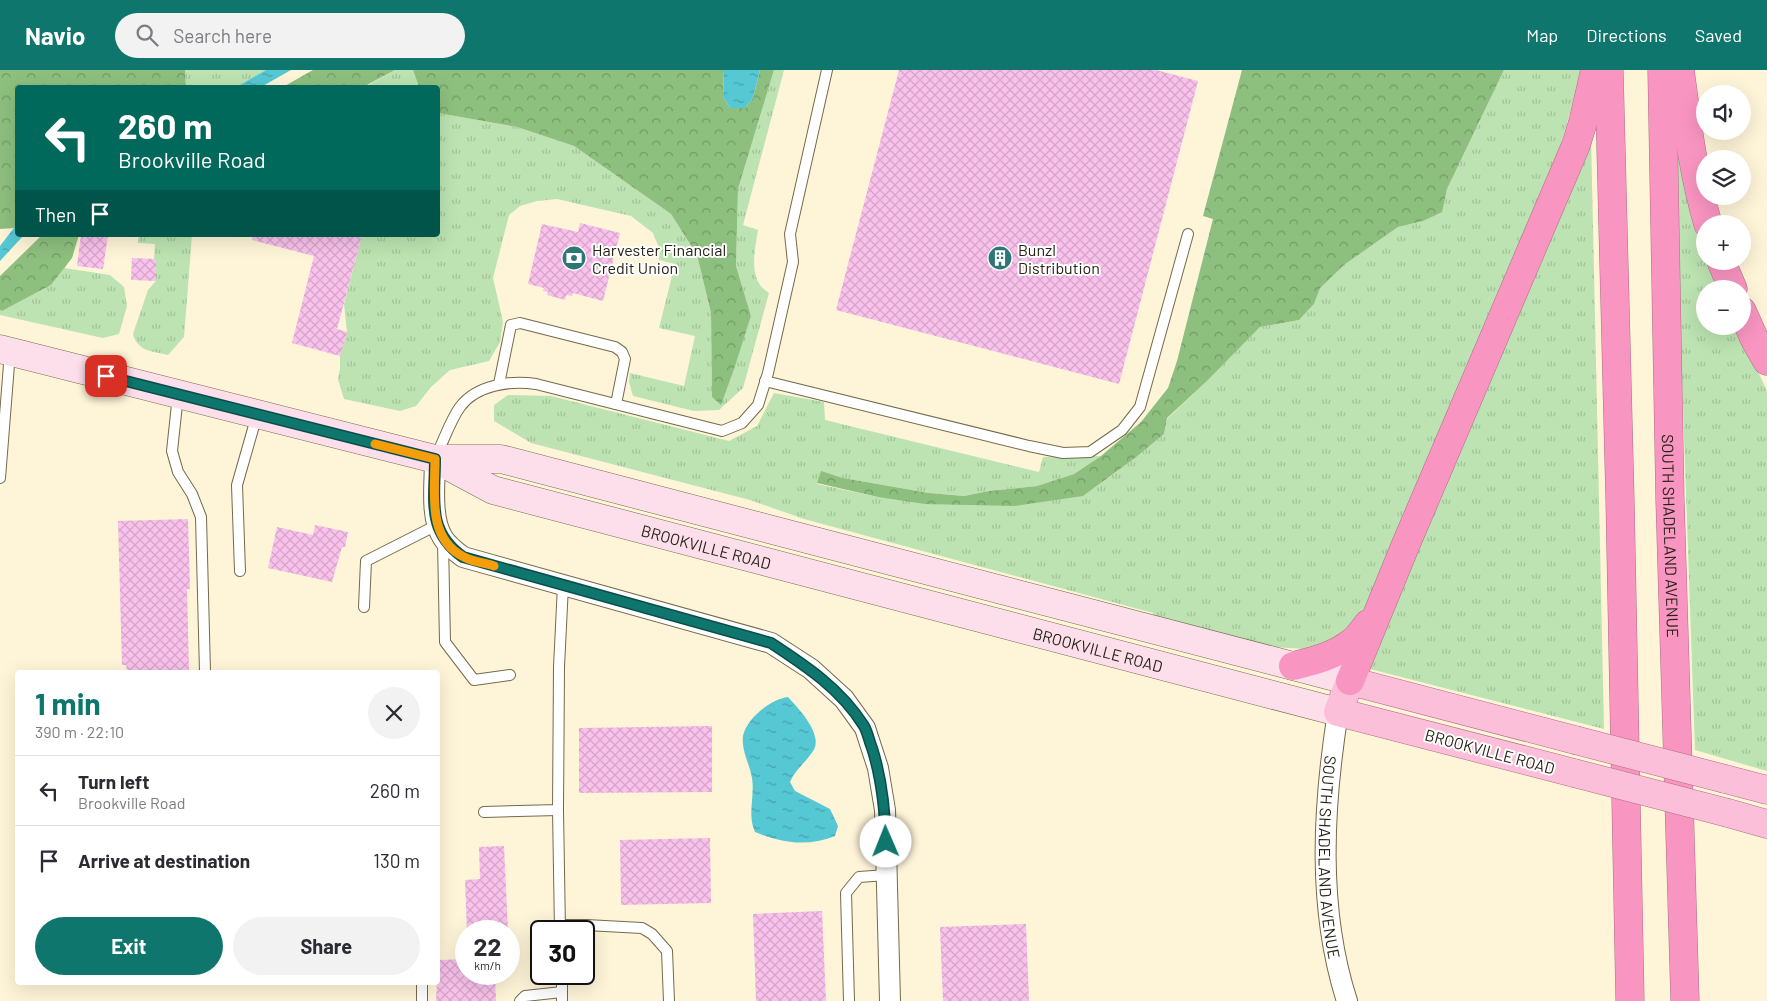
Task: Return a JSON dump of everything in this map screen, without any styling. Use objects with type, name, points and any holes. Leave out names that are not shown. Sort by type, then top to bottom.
[{"type":"highway","points":[[1350,681],[1377,613],[1576,145],[1584,122],[1596,70]]},
{"type":"highway","points":[[1609,70],[1630,1001]]},
{"type":"highway","name":"SOUTH SHADELAND AVENUE","points":[[1662,70],[1669,460],[1685,1001]]},
{"type":"highway","points":[[1680,70],[1687,130],[1706,215]]},
{"type":"highway","points":[[1751,331],[1767,361]]},
{"type":"highway","points":[[1293,666],[1318,660],[1343,648],[1354,641],[1377,613]]},
{"type":"main road","name":"BROOKVILLE ROAD","points":[[5,350],[435,459],[493,490],[1767,824]]},
{"type":"main road","name":"BROOKVILLE ROAD","points":[[435,459],[501,459],[1767,790]]},
{"type":"main road","points":[[1338,712],[1350,681]]},
{"type":"street","points":[[435,459],[435,512],[440,532],[452,549],[469,559],[771,643],[811,669],[844,699],[865,728],[878,768],[885,810],[890,1001]]},
{"type":"street","name":"SOUTH SHADELAND AVENUE","points":[[1338,712],[1330,770],[1327,814],[1327,894],[1332,939],[1347,1001]]},
{"type":"lane","points":[[435,459],[460,407],[472,396],[498,384],[528,382],[722,431],[742,423],[758,405],[765,381],[793,262],[790,234],[827,70]]},
{"type":"lane","points":[[765,381],[1029,446],[1063,453],[1090,452],[1122,430],[1140,407],[1188,234]]},
{"type":"lane","points":[[498,384],[511,325],[520,323],[615,347],[622,352],[625,359],[616,404]]},
{"type":"lane","points":[[0,478],[5,350]]},
{"type":"lane","points":[[178,394],[172,451],[178,472],[192,494],[202,517],[205,670]]},
{"type":"lane","points":[[240,572],[237,485],[257,414]]},
{"type":"lane","points":[[364,607],[366,561],[440,532],[445,642],[474,680],[510,675]]},
{"type":"lane","points":[[560,920],[559,667],[563,584]]},
{"type":"lane","points":[[484,812],[558,810]]},
{"type":"lane","points":[[849,1001],[846,893],[859,877],[886,875]]},
{"type":"lane","points":[[595,925],[642,928],[652,934],[667,951],[669,1001]]},
{"type":"lane","points":[[422,985],[422,1001]]},
{"type":"lane","points":[[520,1001],[525,996],[562,997]]},
{"type":"green space","points":[[0,70],[185,70],[186,85],[15,85],[15,228],[0,229]]},
{"type":"green space","points":[[185,70],[266,70],[242,85],[186,85]]},
{"type":"green space","points":[[313,70],[395,70],[367,85],[287,85]]},
{"type":"green space","points":[[395,70],[413,70],[418,85],[368,85]]},
{"type":"green space","points":[[413,70],[724,70],[723,97],[730,108],[745,108],[753,98],[760,70],[774,70],[738,189],[736,266],[751,316],[721,405],[712,397],[711,313],[697,255],[671,214],[574,146],[517,127],[440,113],[440,85],[418,85]]},
{"type":"green space","points":[[774,70],[784,70],[743,225],[758,230],[754,255],[755,273],[762,287],[769,293],[743,388],[719,410],[694,411],[633,396],[629,382],[630,373],[684,386],[695,336],[659,328],[675,264],[659,260],[660,250],[653,233],[631,216],[557,199],[537,201],[520,206],[509,215],[493,278],[503,322],[500,342],[489,361],[450,370],[431,387],[416,406],[400,411],[344,399],[338,379],[340,356],[347,332],[344,304],[361,237],[440,237],[440,113],[517,127],[574,146],[671,214],[697,255],[711,313],[712,397],[721,404],[751,316],[736,266],[738,189]]},
{"type":"green space","points":[[1242,70],[1504,70],[1447,189],[1442,212],[1423,221],[1398,227],[1344,265],[1320,288],[1314,304],[1299,320],[1260,327],[1207,381],[1167,418],[1164,434],[1083,496],[1014,506],[925,504],[878,497],[817,483],[821,471],[843,478],[929,493],[964,496],[989,491],[1037,486],[1074,474],[1101,456],[1141,422],[1168,388],[1177,361],[1213,219],[1203,216]]},
{"type":"green space","points":[[1504,70],[1582,70],[1551,180],[1365,608],[1352,623],[1332,640],[1304,649],[1273,647],[1155,619],[1153,613],[804,519],[750,500],[531,443],[494,421],[494,405],[508,395],[551,396],[729,441],[757,426],[774,393],[824,402],[825,420],[1039,472],[1043,457],[1101,456],[1074,474],[1037,486],[989,491],[964,496],[929,493],[843,478],[821,472],[817,484],[878,497],[1083,496],[1164,434],[1167,419],[1260,327],[1299,320],[1314,304],[1319,288],[1344,265],[1398,227],[1423,221],[1441,212],[1447,189]]},
{"type":"green space","points":[[1673,122],[1690,205],[1696,222],[1696,270],[1713,270],[1717,280],[1696,280],[1696,335],[1741,335],[1767,391],[1767,771],[1695,750]]},
{"type":"green space","points":[[1591,136],[1604,729],[1370,669],[1376,641]]},
{"type":"green space","points":[[40,237],[78,237],[72,258],[51,285],[2,311],[0,310],[0,276]]},
{"type":"green space","points":[[139,237],[192,237],[184,337],[168,355],[142,348],[135,340],[133,334],[148,290],[156,281],[155,244],[138,243]]},
{"type":"green space","points":[[64,268],[110,275],[124,287],[127,306],[119,334],[103,338],[0,315],[0,310],[2,311],[51,285]]},
{"type":"water","points":[[266,70],[291,70],[265,85],[240,85]]},
{"type":"water","points":[[724,70],[760,70],[753,98],[745,108],[730,108],[723,97]]},
{"type":"water","points":[[15,227],[15,237],[22,237],[0,261],[0,246]]},
{"type":"water","points":[[788,697],[809,722],[816,745],[790,782],[795,791],[830,809],[838,826],[835,836],[814,842],[775,839],[755,832],[753,825],[751,812],[752,778],[743,747],[743,736],[749,723],[761,710],[774,701]]},
{"type":"building","name":"Bunzl Distribution","points":[[899,70],[1156,70],[1198,81],[1119,384],[836,310]]},
{"type":"building","name":"Harvester Financial Credit Union","points":[[580,223],[620,233],[603,301],[573,293],[572,296],[566,295],[565,300],[547,295],[548,292],[543,291],[544,288],[528,284],[542,224],[578,232]]},
{"type":"building","points":[[81,237],[108,237],[103,269],[77,266]]},
{"type":"building","points":[[253,237],[361,237],[337,329],[347,332],[340,356],[292,343],[314,256],[252,240]]},
{"type":"building","points":[[132,258],[156,259],[156,281],[131,280]]},
{"type":"building","points":[[188,519],[190,589],[187,589],[189,670],[127,670],[126,665],[122,665],[118,521]]},
{"type":"building","points":[[315,525],[348,532],[345,547],[342,547],[332,582],[268,568],[277,527],[313,535]]},
{"type":"building","points":[[712,726],[712,792],[579,793],[579,728]]},
{"type":"building","points":[[710,838],[711,903],[621,905],[620,840]]},
{"type":"building","points":[[504,846],[507,920],[467,920],[465,880],[480,879],[479,847]]},
{"type":"building","points":[[822,911],[826,1001],[756,1001],[753,914]]},
{"type":"building","points":[[1026,924],[1029,1001],[943,1001],[940,927]]},
{"type":"building","points":[[455,959],[455,985],[495,985],[496,1001],[436,1001],[437,985],[440,985],[440,960]]},
{"type":"slow traffic","points":[[375,444],[435,459],[435,512],[437,525],[443,538],[452,549],[463,557],[494,566]]},
{"type":"place","name":"Harvester Financial Credit Union","points":[[574,258]]},
{"type":"place","name":"Bunzl Distribution","points":[[1000,258]]},
{"type":"route","points":[[106,376],[435,459],[435,512],[437,525],[447,544],[463,557],[771,643],[811,669],[844,699],[865,728],[878,768],[885,810],[886,842]]}]
